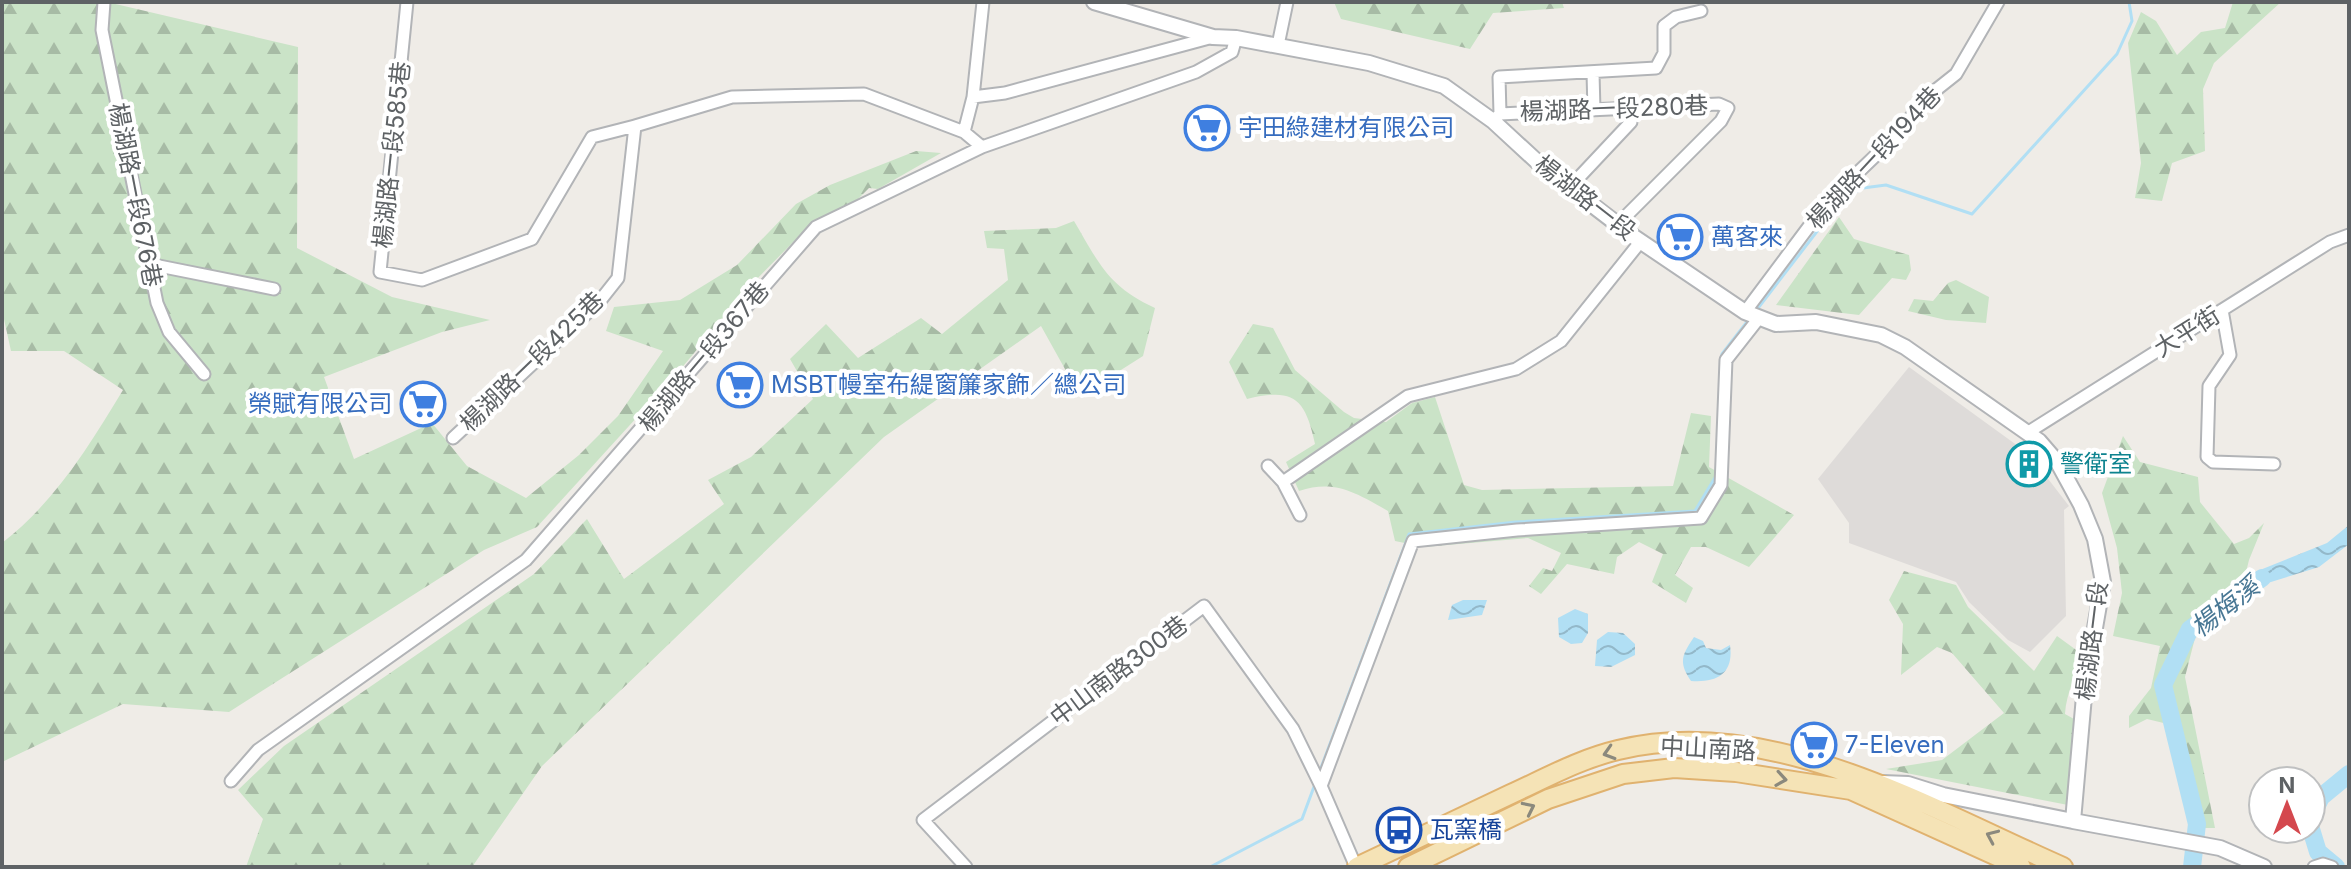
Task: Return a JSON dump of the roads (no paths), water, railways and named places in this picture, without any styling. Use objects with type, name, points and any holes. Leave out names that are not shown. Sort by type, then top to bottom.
[{"type":"main road","name":"中山南路","points":[[1356,867],[1573,765],[1619,750],[1677,743],[1744,747],[1824,765],[1870,782],[2063,867]]},
{"type":"main road","name":"中山南路","points":[[1408,867],[1548,799],[1623,774],[1674,768],[1851,790],[2021,867]]},
{"type":"street","name":"楊湖路一段676巷","points":[[104,2],[102,30],[161,318],[204,374]]},
{"type":"street","name":"楊湖路一段585巷","points":[[407,2],[380,272],[422,280],[532,239],[592,137],[635,126]]},
{"type":"street","points":[[964,132],[973,97],[983,2]]},
{"type":"street","name":"楊湖路一段","points":[[1094,2],[1213,37],[1236,38],[1369,63],[1423,77],[1444,86],[1496,118],[1569,188],[1617,225],[1753,315],[1776,324],[1816,322],[1881,335],[1905,347],[2027,433],[2058,463],[2081,505],[2095,539],[2103,582],[2085,685],[2073,821]]},
{"type":"street","points":[[1278,45],[1287,2]]},
{"type":"street","name":"楊湖路一段194巷","points":[[1318,781],[1413,541],[1517,530],[1701,518],[1721,485],[1726,360],[1828,201],[1895,137],[1927,97],[1956,74],[1998,2]]},
{"type":"street","name":"楊湖路一段280巷","points":[[1617,225],[1721,121],[1728,108],[1719,104],[1496,118],[1499,77],[1656,68],[1662,62],[1664,26],[1676,17],[1701,11]]},
{"type":"street","points":[[973,97],[1005,93],[1213,37]]},
{"type":"street","name":"楊湖路一段367巷","points":[[231,781],[258,750],[526,560],[816,227],[982,147],[1196,72],[1232,52],[1236,38]]},
{"type":"street","points":[[1593,73],[1594,110]]},
{"type":"street","points":[[635,126],[732,97],[864,94],[964,132],[982,147]]},
{"type":"street","points":[[1569,188],[1631,122]]},
{"type":"street","name":"楊湖路一段425巷","points":[[453,438],[599,302],[618,278],[635,126]]},
{"type":"street","name":"大平街","points":[[2027,433],[2330,242],[2349,235]]},
{"type":"street","points":[[1283,482],[1408,396],[1516,369],[1561,341],[1641,241]]},
{"type":"street","points":[[149,264],[274,289]]},
{"type":"street","points":[[2222,310],[2230,355],[2209,386],[2207,457],[2213,462],[2274,464]]},
{"type":"street","points":[[1268,466],[1283,482],[1300,515]]},
{"type":"street","name":"中山南路300巷","points":[[966,867],[923,820],[1204,606],[1285,718],[1318,781]]},
{"type":"street","points":[[1318,781],[1356,867]]},
{"type":"street","points":[[1851,790],[1870,782],[1908,784],[1943,795],[2160,839],[2220,848],[2264,867]]},
{"type":"water","points":[[2349,525],[2349,544],[2319,567],[2245,590],[2255,572],[2327,543]]},
{"type":"water","points":[[1463,600],[1487,600],[1482,615],[1448,620],[1452,605]]},
{"type":"water","points":[[1575,609],[1588,614],[1588,633],[1582,643],[1571,644],[1559,637],[1558,618]]},
{"type":"water","points":[[1608,632],[1623,633],[1635,644],[1635,655],[1611,667],[1595,666],[1597,640]]},
{"type":"water","points":[[1694,637],[1703,641],[1706,648],[1721,650],[1730,645],[1727,669],[1716,678],[1691,681],[1684,669],[1683,659]]},
{"type":"waterway","points":[[1755,312],[1842,199],[1863,188],[1886,185],[1972,214],[2117,54],[2132,21],[2129,2]]},
{"type":"waterway","points":[[1721,361],[1722,354],[1750,318]]},
{"type":"waterway","points":[[1319,773],[1409,534],[1516,522],[1695,511],[1716,476]]},
{"type":"waterway","name":"楊梅溪","points":[[2192,867],[2197,824],[2163,685],[2190,629],[2262,578]]},
{"type":"waterway","points":[[2327,792],[2349,774]]},
{"type":"waterway","points":[[1210,867],[1302,819],[1315,784]]},
{"type":"waterway","points":[[2316,845],[2318,852],[2336,867]]},
{"type":"place","name":"宇田綠建材有限公司","points":[[1207,128]]},
{"type":"place","name":"萬客來","points":[[1680,237]]},
{"type":"place","name":"MSBT幔室布緹窗簾家飾／總公司","points":[[740,385]]},
{"type":"place","name":"榮賦有限公司","points":[[423,404]]},
{"type":"place","name":"警衛室","points":[[2029,464]]},
{"type":"place","name":"7-Eleven","points":[[1814,745]]},
{"type":"place","name":"瓦窯橋","points":[[1399,830]]}]
